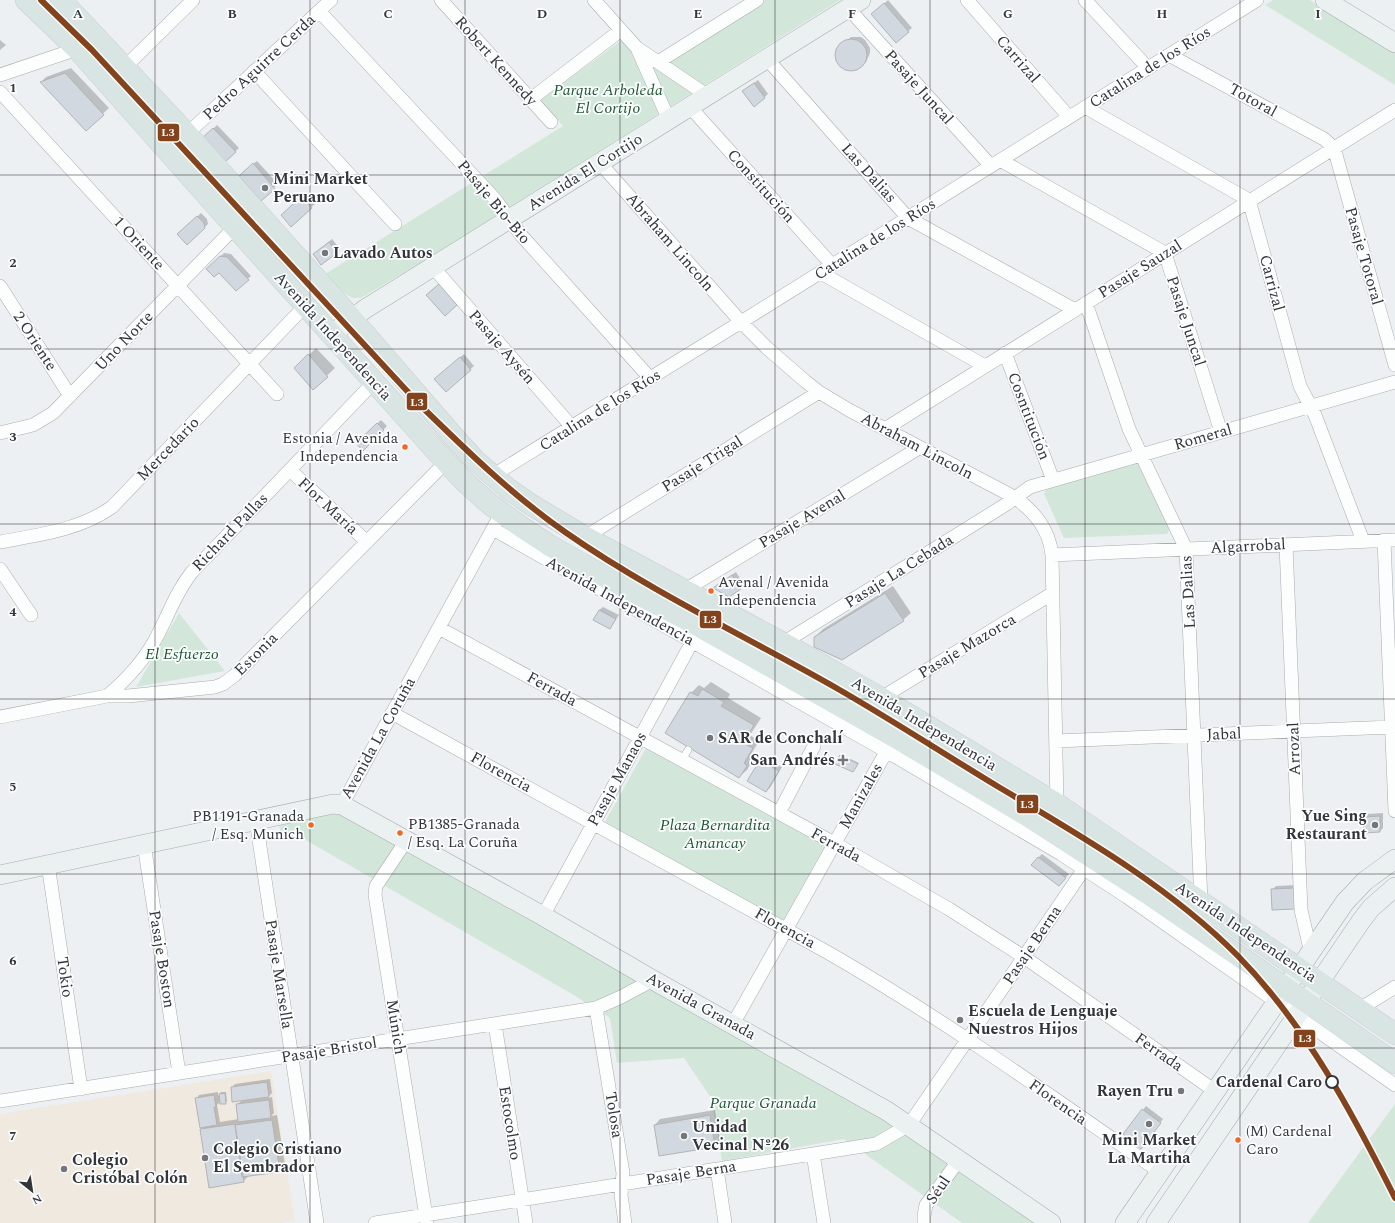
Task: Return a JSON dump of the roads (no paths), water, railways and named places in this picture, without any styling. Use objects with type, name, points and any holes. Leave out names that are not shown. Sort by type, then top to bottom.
[{"type":"main road","name":"Avenida Independencia","points":[[26,0],[77,49],[305,306],[465,482],[497,521],[542,541],[697,625],[890,744],[967,779],[1090,856],[1169,908],[1281,996],[1395,1063]]},
{"type":"main road","name":"Avenida Independencia","points":[[61,0],[187,134],[352,319],[454,437],[492,476],[524,500],[585,536],[881,698],[1058,804],[1201,902],[1305,961],[1319,982],[1395,1034]]},
{"type":"street","points":[[125,67],[193,0]]},
{"type":"street","name":"Pedro Aguirre Cerda","points":[[187,134],[331,0]]},
{"type":"street","name":"Robert Kennedy","points":[[441,0],[551,122]]},
{"type":"street","points":[[594,0],[637,48],[708,96]]},
{"type":"street","points":[[658,62],[742,4],[757,0]]},
{"type":"street","name":"Carrizal","points":[[967,0],[1069,117]]},
{"type":"street","points":[[1085,0],[1148,68]]},
{"type":"street","name":"Catalina de los Ríos","points":[[492,476],[821,273],[1257,0]]},
{"type":"street","points":[[1325,0],[1395,43]]},
{"type":"street","name":"Avenida El Cortijo","points":[[332,334],[365,309],[855,4]]},
{"type":"street","name":"Pasaje Juncal","points":[[855,4],[996,163],[1164,253],[1221,432]]},
{"type":"street","name":"Pasaje Bio-Bio","points":[[319,11],[495,199],[521,235],[650,378]]},
{"type":"street","points":[[531,99],[621,30]]},
{"type":"street","points":[[637,48],[669,120]]},
{"type":"street","points":[[0,75],[77,49]]},
{"type":"street","name":"Totoral","points":[[1169,55],[1324,139],[1334,148]]},
{"type":"street","name":"Las Dalias","points":[[767,59],[908,218],[1080,306],[1129,429],[1186,549],[1201,902]]},
{"type":"street","points":[[254,71],[395,224]]},
{"type":"street","name":"1 Oriente","points":[[0,92],[278,394]]},
{"type":"street","name":"Constitución","points":[[690,107],[832,265]]},
{"type":"street","points":[[1085,107],[1250,200]]},
{"type":"street","name":"Pasaje Sauzal","points":[[885,429],[1164,253],[1395,110]]},
{"type":"street","name":"Pasaje Totoral","points":[[1334,148],[1395,365]]},
{"type":"street","name":"Abraham Lincoln","points":[[600,163],[741,322],[791,370],[819,392],[839,405],[1014,497],[1032,512],[1043,526],[1049,538],[1052,555],[1058,804]]},
{"type":"street","name":"Carrizal","points":[[1250,200],[1300,386],[1315,415],[1363,541]]},
{"type":"street","name":"Uno Norte","points":[[0,433],[33,425],[44,420],[53,413],[235,227]]},
{"type":"street","name":"Pasaje Aysén","points":[[433,267],[572,427]]},
{"type":"street","points":[[821,273],[985,366]]},
{"type":"street","name":"2 Oriente","points":[[0,286],[70,396]]},
{"type":"street","name":"Mercedario","points":[[0,542],[49,532],[85,522],[107,510],[131,488],[305,306]]},
{"type":"street","name":"Cosntitución","points":[[1005,353],[1053,480]]},
{"type":"street","name":"Richard Pallas","points":[[106,696],[128,677],[148,652],[178,592],[192,572],[374,382]]},
{"type":"street","name":"Romeral","points":[[1014,497],[1030,487],[1053,480],[1395,382]]},
{"type":"street","name":"Pasaje Trigal","points":[[585,536],[819,392]]},
{"type":"street","name":"Pasaje Avenal","points":[[685,590],[919,448]]},
{"type":"street","name":"Estonia","points":[[0,717],[106,696],[128,696],[206,689],[223,684],[240,670],[446,462]]},
{"type":"street","name":"Flor María","points":[[290,470],[367,542]]},
{"type":"street","name":"Pasaje La Cebada","points":[[783,643],[1005,505],[1014,497]]},
{"type":"street","name":"Avenida La Coruña","points":[[0,874],[333,804],[342,805],[497,521]]},
{"type":"street","name":"Avenida Independencia","points":[[497,521],[692,642],[890,744],[1281,996]]},
{"type":"street","points":[[1390,540],[1392,727],[1395,811]]},
{"type":"street","name":"Algarrobal","points":[[1052,555],[1390,540]]},
{"type":"street","name":"Arrozal","points":[[1286,545],[1301,910],[1305,961]]},
{"type":"street","points":[[0,569],[31,615]]},
{"type":"street","name":"Pasaje Mazorca","points":[[881,698],[1053,593]]},
{"type":"street","name":"Ferrada","points":[[439,628],[640,737],[685,755],[779,813],[949,909],[1024,957],[1215,1091]]},
{"type":"street","name":"Pasaje Manaos","points":[[543,916],[692,642]]},
{"type":"street","name":"Florencia","points":[[392,713],[868,975],[968,1039],[1160,1172]]},
{"type":"street","name":"Jabal","points":[[1056,741],[1392,727]]},
{"type":"street","name":"Manizales","points":[[733,1024],[890,744]]},
{"type":"street","points":[[779,813],[814,746]]},
{"type":"street","name":"Avenida Granada","points":[[342,805],[543,916],[653,980],[887,1111],[1051,1223]]},
{"type":"street","name":"Pasaje Marsella","points":[[256,820],[317,1223]]},
{"type":"street","name":"Múnich","points":[[406,841],[374,890],[426,1219]]},
{"type":"street","name":"Pasaje Boston","points":[[144,844],[179,1073]]},
{"type":"street","points":[[1125,1223],[1345,902],[1365,881],[1395,859]]},
{"type":"street","name":"Tokio","points":[[48,864],[81,1089]]},
{"type":"street","name":"Pasaje Berna","points":[[375,1223],[426,1219],[522,1200],[876,1144],[909,1125],[1084,869]]},
{"type":"street","points":[[1156,1223],[1319,982],[1371,908],[1395,887]]},
{"type":"street","name":"Pasaje Bristol","points":[[0,1101],[596,1008],[653,980]]},
{"type":"street","points":[[1358,1010],[1395,987]]},
{"type":"street","name":"Tolosa","points":[[596,1008],[623,1173],[621,1196],[626,1223]]},
{"type":"street","name":"Avenida Independencia","points":[[1301,1009],[1395,1085]]},
{"type":"street","name":"Estocolmo","points":[[495,1024],[526,1223]]},
{"type":"street","points":[[1202,1110],[1204,1118],[1209,1123],[1214,1125],[1223,1124]]},
{"type":"street","points":[[813,1154],[824,1223]]},
{"type":"street","name":"Séul","points":[[924,1223],[926,1205],[959,1160]]},
{"type":"street","points":[[717,1169],[725,1223]]},
{"type":"place","name":"Mini Market Peruano","points":[[265,188]]},
{"type":"place","name":"Lavado Autos","points":[[325,253]]},
{"type":"place","name":"Estonia / Avenida Independencia","points":[[405,447]]},
{"type":"place","name":"Avenal / Avenida Independencia","points":[[711,591]]},
{"type":"place","name":"SAR de Conchalí","points":[[710,738]]},
{"type":"place","name":"San Andrés","points":[[843,760]]},
{"type":"place","name":"PB1191-Granada / Esq. Munich","points":[[311,825]]},
{"type":"place","name":"Yue Sing Restaurant","points":[[1375,825]]},
{"type":"place","name":"PB1385-Granada / Esq. La Coruña","points":[[400,833]]},
{"type":"place","name":"Escuela de Lenguaje Nuestros Hijos","points":[[960,1020]]},
{"type":"place","name":"Cardenal Caro","points":[[1332,1082]]},
{"type":"place","name":"Rayen Tru","points":[[1181,1091]]},
{"type":"place","name":"Mini Market La Martiha","points":[[1149,1124]]},
{"type":"place","name":"Unidad Vecinal Nº26","points":[[684,1136]]},
{"type":"place","name":"(M) Cardenal Caro","points":[[1238,1140]]},
{"type":"place","name":"Colegio Cristiano El Sembrador","points":[[205,1158]]},
{"type":"place","name":"Colegio Cristóbal Colón","points":[[64,1169]]},
{"type":"park label","name":"Parque Arboleda El Cortijo","points":[[608,99]]},
{"type":"park label","name":"El Esfuerzo","points":[[182,654]]},
{"type":"park label","name":"Plaza Bernardita Amancay","points":[[715,834]]},
{"type":"park label","name":"Parque Granada","points":[[763,1103]]}]
